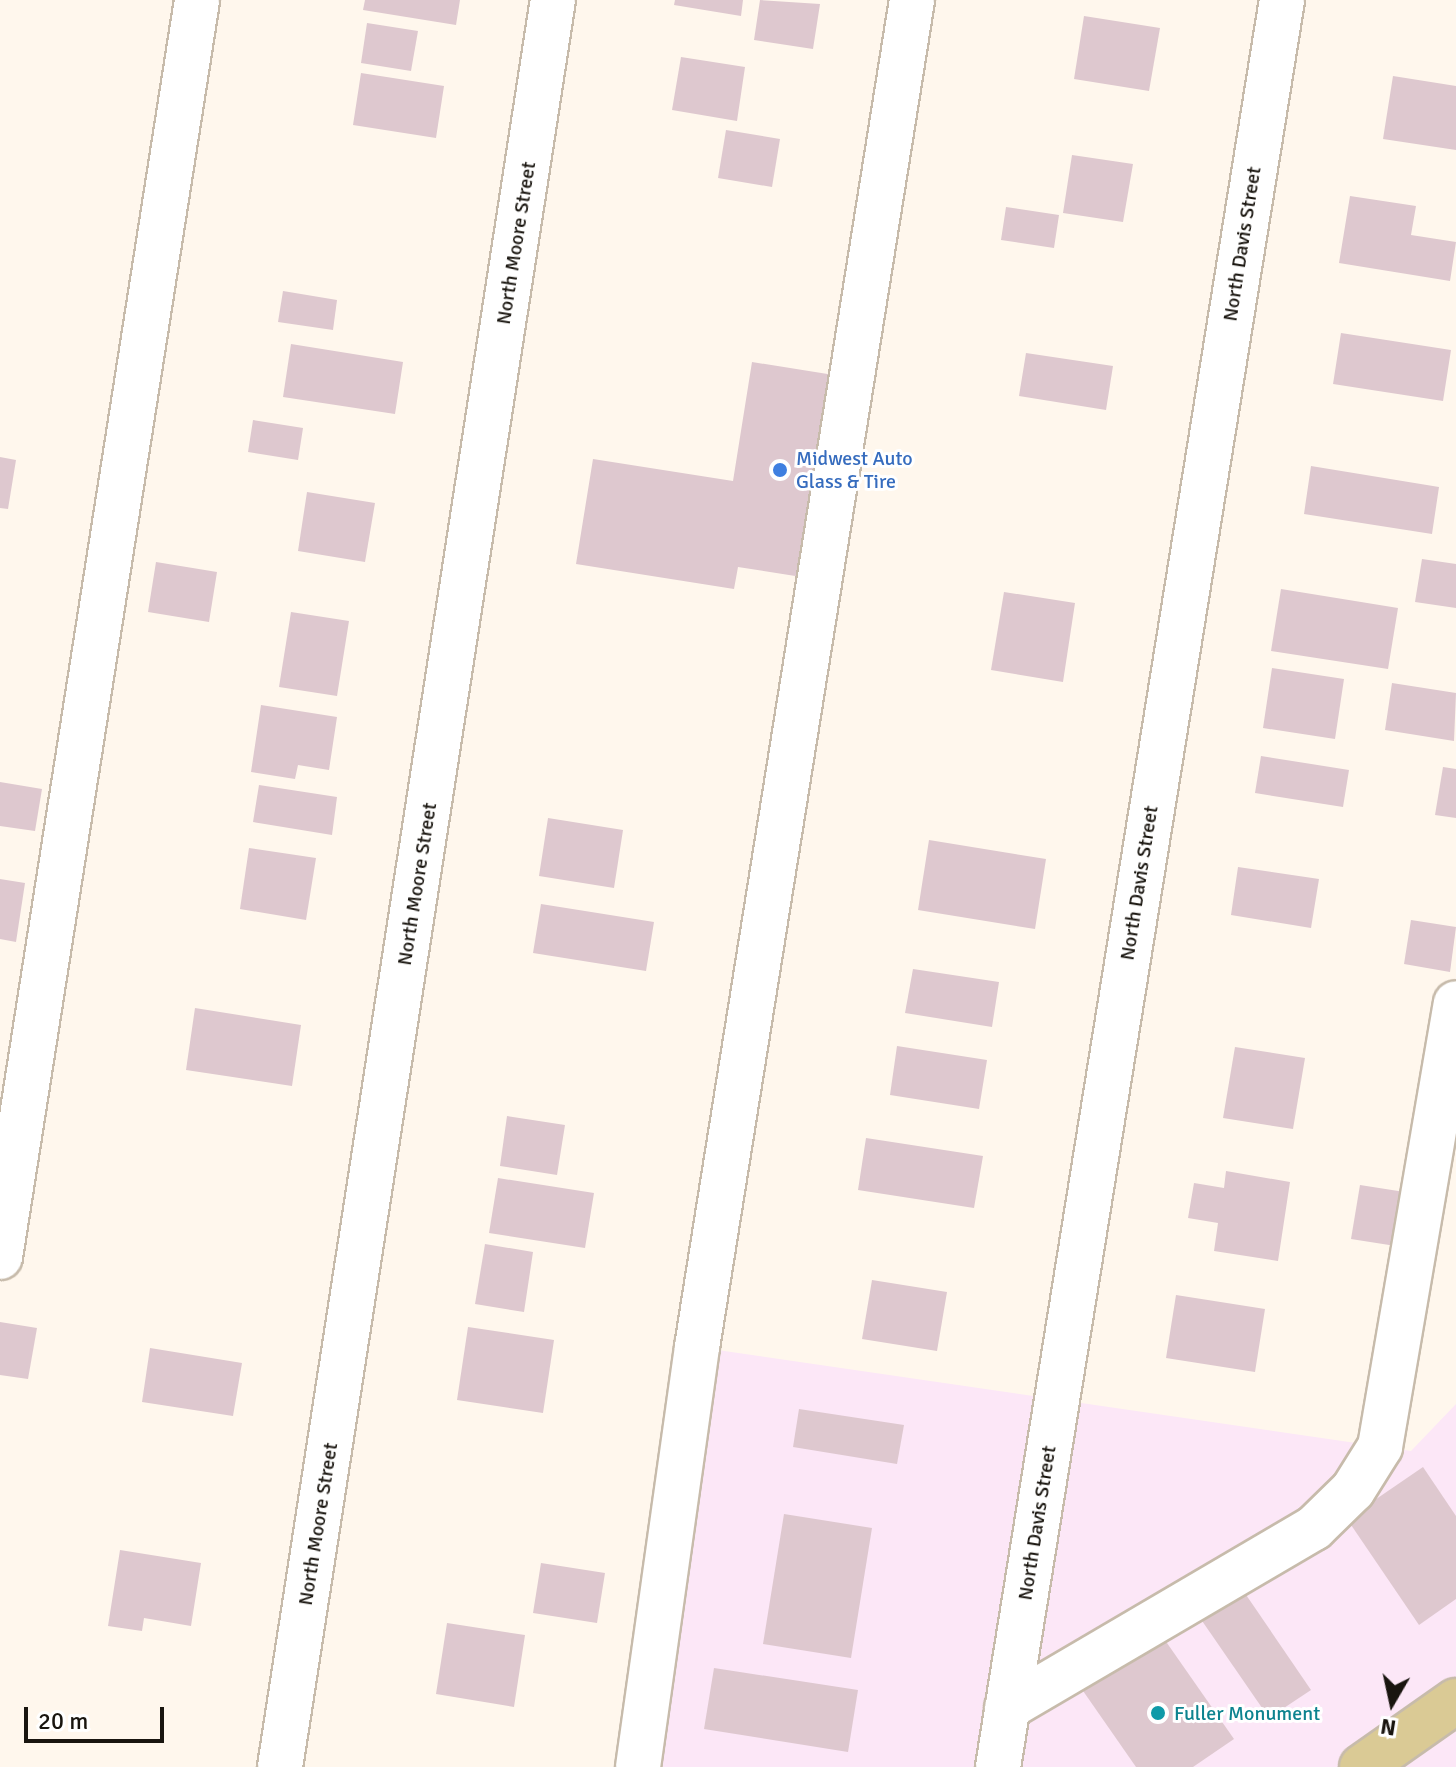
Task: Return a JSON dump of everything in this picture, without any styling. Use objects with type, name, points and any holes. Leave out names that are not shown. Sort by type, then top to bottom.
[{"type":"main road","points":[[1362,1767],[1456,1701]]},
{"type":"street","points":[[0,1257],[197,0]]},
{"type":"street","name":"North Moore Street","points":[[280,1767],[553,0]]},
{"type":"street","points":[[638,1767],[697,1347],[912,0]]},
{"type":"street","name":"North Davis Street","points":[[998,1767],[1282,0]]},
{"type":"street","points":[[1007,1708],[1314,1528],[1353,1490],[1380,1447],[1456,1003]]},
{"type":"shaded area","points":[[697,1347],[1411,1451],[1456,1404],[1456,1767],[638,1767]]},
{"type":"building","points":[[365,0],[460,0],[456,25],[363,10]]},
{"type":"building","points":[[675,0],[743,0],[741,16],[674,5]]},
{"type":"building","points":[[760,0],[820,4],[813,49],[754,40]]},
{"type":"building","points":[[1084,16],[1160,28],[1149,91],[1074,79]]},
{"type":"building","points":[[367,23],[418,31],[411,71],[361,63]]},
{"type":"building","points":[[681,57],[745,67],[737,121],[672,110]]},
{"type":"building","points":[[361,73],[444,86],[436,138],[353,125]]},
{"type":"building","points":[[1393,76],[1456,86],[1456,150],[1383,139]]},
{"type":"building","points":[[726,130],[780,139],[772,187],[718,178]]},
{"type":"building","points":[[1072,155],[1133,164],[1123,222],[1063,213]]},
{"type":"building","points":[[1350,196],[1416,206],[1411,235],[1456,242],[1450,281],[1339,263]]},
{"type":"building","points":[[1006,207],[1059,215],[1054,248],[1001,240]]},
{"type":"building","points":[[283,291],[337,300],[333,330],[278,322]]},
{"type":"building","points":[[1341,333],[1451,350],[1443,401],[1333,384]]},
{"type":"building","points":[[291,344],[403,362],[395,414],[283,397]]},
{"type":"building","points":[[1026,353],[1113,366],[1106,410],[1019,396]]},
{"type":"building","name":"Midwest Auto Glass & Tire","points":[[752,362],[840,376],[808,578],[738,567],[734,589],[576,564],[593,459],[733,481]]},
{"type":"building","points":[[253,420],[303,428],[298,460],[248,452]]},
{"type":"building","points":[[0,457],[16,460],[8,509],[0,508]]},
{"type":"building","points":[[1311,466],[1439,487],[1432,534],[1304,514]]},
{"type":"building","points":[[307,492],[375,503],[365,562],[298,551]]},
{"type":"building","points":[[1422,559],[1456,564],[1456,608],[1415,602]]},
{"type":"building","points":[[156,562],[217,572],[209,622],[148,612]]},
{"type":"building","points":[[1281,589],[1398,608],[1388,669],[1271,651]]},
{"type":"building","points":[[1004,592],[1075,603],[1063,682],[991,670]]},
{"type":"building","points":[[291,612],[349,621],[337,696],[279,687]]},
{"type":"building","points":[[1272,668],[1344,679],[1335,739],[1263,728]]},
{"type":"building","points":[[1392,683],[1456,693],[1454,741],[1385,730]]},
{"type":"building","points":[[261,705],[337,717],[329,770],[298,765],[295,779],[251,772]]},
{"type":"building","points":[[1261,756],[1349,770],[1343,807],[1255,793]]},
{"type":"building","points":[[1443,767],[1456,769],[1456,818],[1435,815]]},
{"type":"building","points":[[0,782],[42,789],[35,831],[0,826]]},
{"type":"building","points":[[259,785],[337,797],[332,835],[253,822]]},
{"type":"building","points":[[548,818],[623,830],[614,888],[539,876]]},
{"type":"building","points":[[929,840],[1046,859],[1035,929],[918,910]]},
{"type":"building","points":[[249,848],[316,858],[306,920],[240,909]]},
{"type":"building","points":[[1238,867],[1319,879],[1311,928],[1231,915]]},
{"type":"building","points":[[0,879],[25,883],[16,942],[0,939]]},
{"type":"building","points":[[541,904],[654,922],[646,971],[533,953]]},
{"type":"building","points":[[1411,920],[1456,927],[1450,972],[1404,964]]},
{"type":"building","points":[[913,969],[999,982],[992,1027],[905,1013]]},
{"type":"building","points":[[195,1008],[301,1025],[292,1086],[186,1070]]},
{"type":"building","points":[[897,1046],[987,1060],[979,1109],[890,1095]]},
{"type":"building","points":[[1235,1047],[1305,1058],[1293,1129],[1223,1118]]},
{"type":"building","points":[[507,1116],[565,1125],[557,1175],[500,1166]]},
{"type":"building","points":[[866,1138],[983,1156],[974,1208],[858,1190]]},
{"type":"building","points":[[1226,1171],[1290,1182],[1278,1261],[1214,1251],[1218,1223],[1188,1218],[1194,1183],[1224,1188]]},
{"type":"building","points":[[498,1178],[594,1193],[585,1248],[489,1233]]},
{"type":"building","points":[[1360,1185],[1411,1193],[1402,1247],[1351,1239]]},
{"type":"building","points":[[485,1244],[533,1252],[524,1312],[475,1304]]},
{"type":"building","points":[[872,1280],[947,1292],[937,1351],[862,1339]]},
{"type":"building","points":[[1176,1295],[1265,1309],[1255,1372],[1166,1358]]},
{"type":"building","points":[[0,1322],[37,1328],[28,1379],[0,1375]]},
{"type":"building","points":[[468,1327],[554,1340],[543,1413],[457,1400]]},
{"type":"building","points":[[150,1348],[242,1363],[233,1416],[142,1402]]},
{"type":"building","points":[[799,1409],[904,1425],[897,1464],[793,1447]]},
{"type":"building","points":[[1423,1467],[1456,1516],[1456,1599],[1419,1625],[1347,1519]]},
{"type":"building","points":[[784,1514],[872,1528],[851,1658],[763,1644]]},
{"type":"building","points":[[120,1550],[201,1563],[191,1626],[144,1618],[142,1631],[108,1626]]},
{"type":"building","points":[[541,1563],[605,1573],[597,1623],[533,1613]]},
{"type":"building","points":[[1240,1586],[1311,1690],[1269,1718],[1198,1615]]},
{"type":"building","points":[[447,1623],[525,1635],[514,1707],[436,1694]]},
{"type":"building","name":"Fuller Monument","points":[[1160,1633],[1234,1739],[1193,1767],[1136,1767],[1081,1688]]},
{"type":"building","points":[[714,1668],[858,1690],[848,1752],[704,1729]]},
{"type":"place","name":"Midwest Auto Glass & Tire","points":[[780,470]]},
{"type":"place","name":"Fuller Monument","points":[[1158,1713]]}]
